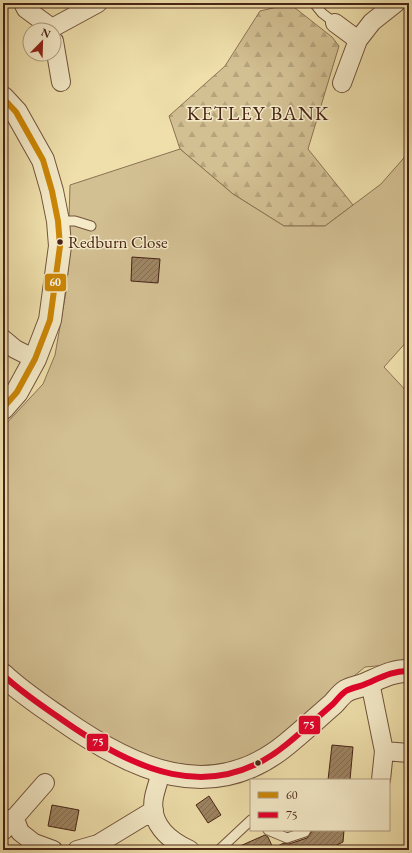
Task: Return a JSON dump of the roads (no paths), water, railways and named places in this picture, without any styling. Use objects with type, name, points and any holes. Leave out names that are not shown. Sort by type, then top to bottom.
[{"type":"street","points":[[23,3],[26,9],[40,22]]},
{"type":"street","points":[[62,26],[98,3]]},
{"type":"street","points":[[342,83],[358,40],[372,22],[396,3]]},
{"type":"street","points":[[335,23],[358,40]]},
{"type":"street","points":[[57,62],[61,82]]},
{"type":"street","points":[[3,98],[16,112],[42,160],[52,192],[58,221],[60,246],[50,320],[35,359],[17,392],[3,408]]},
{"type":"street","points":[[3,339],[15,349],[35,359]]},
{"type":"street","points":[[3,675],[19,690],[78,732],[120,756],[161,772],[188,777],[207,777],[243,770],[264,761],[286,745],[346,691],[382,676],[409,671]]},
{"type":"street","points":[[370,682],[384,751],[381,779]]},
{"type":"street","points":[[384,751],[409,753]]},
{"type":"street","points":[[161,772],[154,798],[154,810],[160,829],[170,838],[190,850]]},
{"type":"street","points":[[3,831],[45,783]]},
{"type":"street","points":[[77,850],[99,847],[154,810]]},
{"type":"street","points":[[14,817],[20,832],[34,843],[53,850]]},
{"type":"lane","points":[[314,3],[322,13],[335,23]]},
{"type":"lane","points":[[58,221],[75,221],[91,226]]},
{"type":"lane","points":[[219,850],[250,821]]},
{"type":"lane","points":[[270,831],[287,838],[306,831]]},
{"type":"place","name":"Redburn Close","points":[[60,242]]},
{"type":"district","name":"KETLEY BANK","points":[[258,113]]}]
